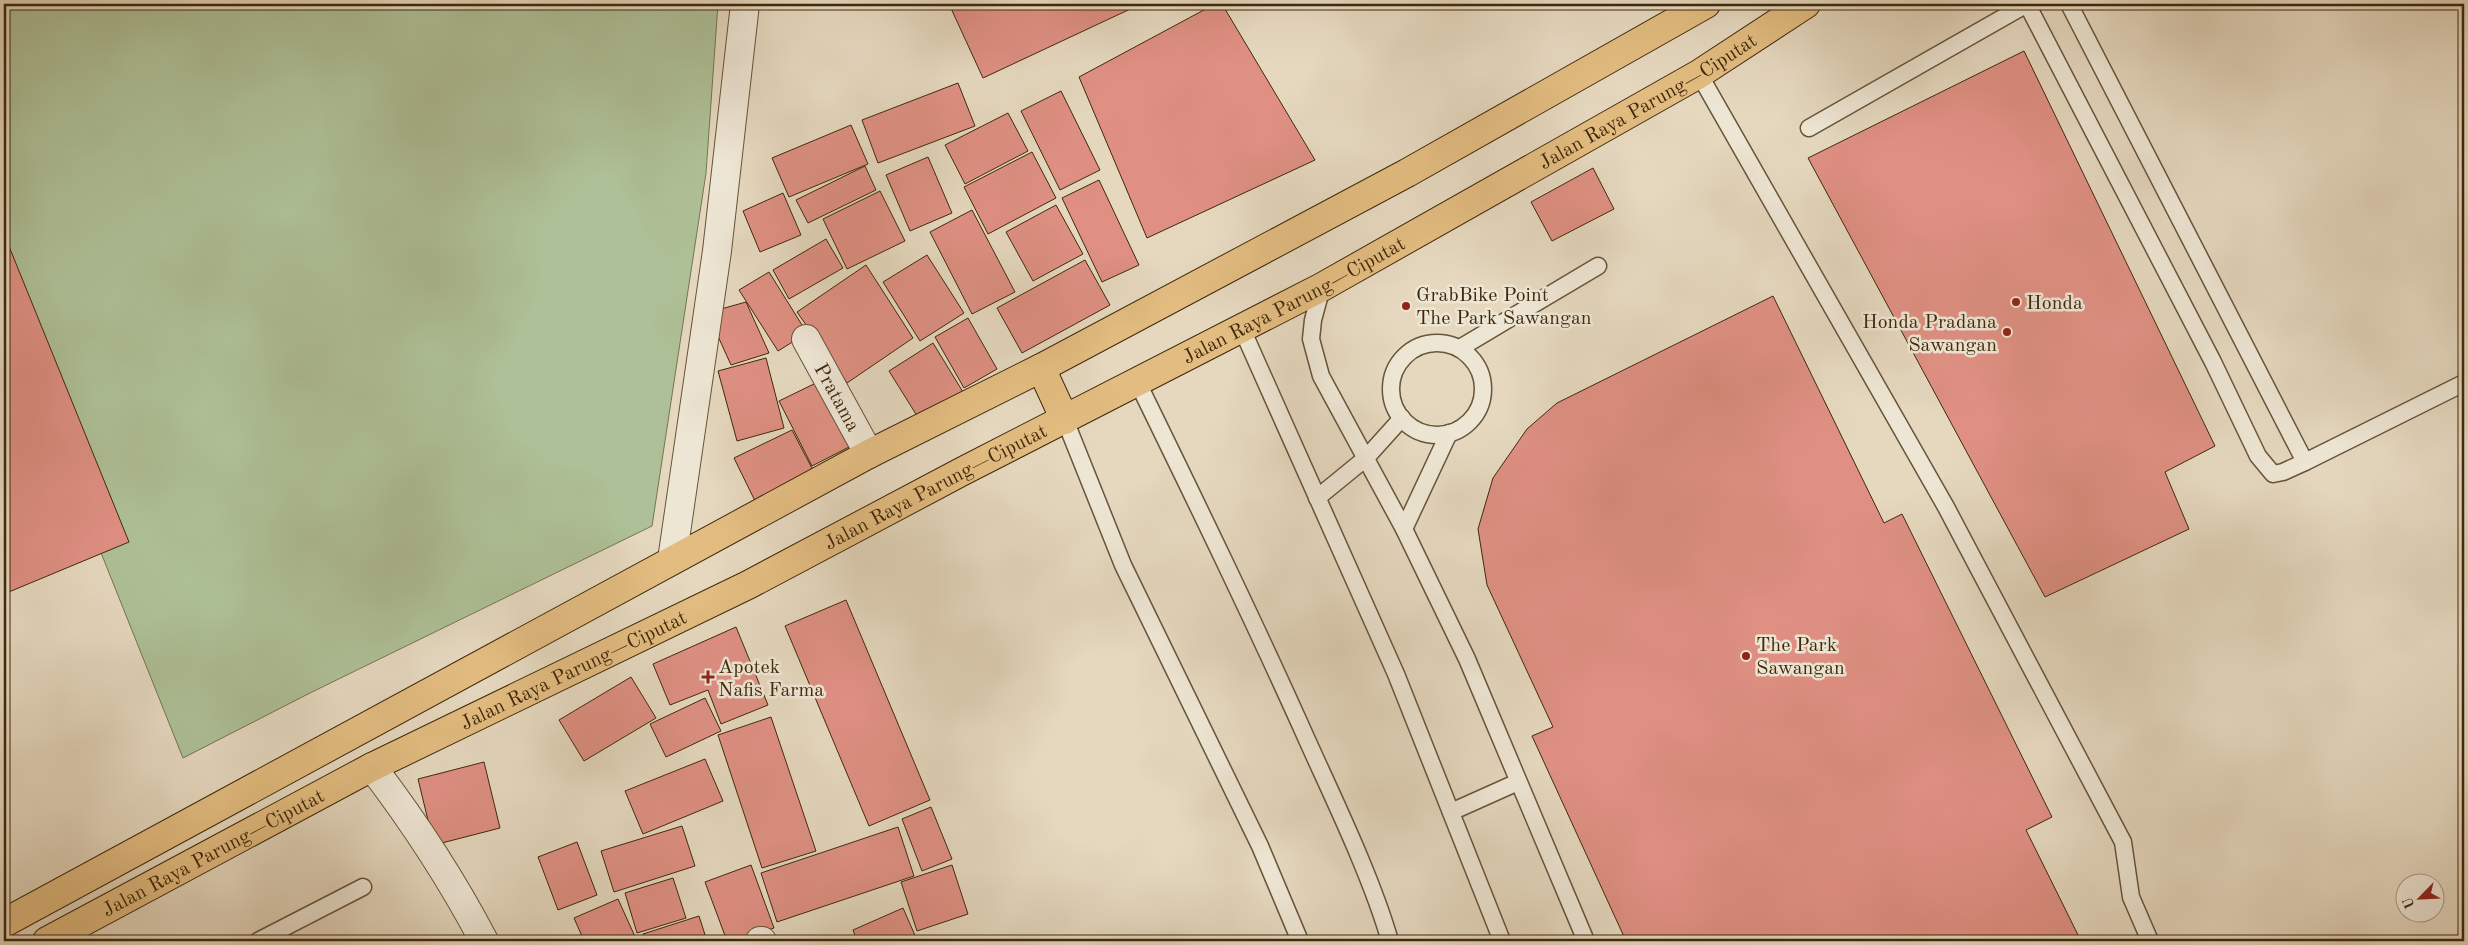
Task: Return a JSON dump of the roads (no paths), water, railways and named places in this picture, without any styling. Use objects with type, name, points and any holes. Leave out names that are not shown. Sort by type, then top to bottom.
[{"type":"highway","name":"Jalan Raya Parung—Ciputat","points":[[47,941],[372,767],[748,585],[963,471],[1138,383],[1322,287],[1699,74],[1806,4]]},
{"type":"highway","name":"Jalan Raya Parung—Ciputat","points":[[4,923],[869,454],[1041,368],[1407,173],[1699,5]]},
{"type":"highway","points":[[1041,368],[1065,420]]},
{"type":"highway","points":[[144,847],[160,880]]},
{"type":"street","points":[[672,560],[717,251],[745,4]]},
{"type":"street","name":"Pratama","points":[[806,339],[869,454]]},
{"type":"street","points":[[372,767],[406,812],[443,869],[484,941]]},
{"type":"lane","points":[[1809,128],[2027,4],[2213,362],[2258,456],[2273,474],[2283,472],[2306,462],[2464,383]]},
{"type":"lane","points":[[2069,4],[2306,462]]},
{"type":"lane","points":[[1699,74],[1946,507],[2123,842],[2131,897],[2150,941]]},
{"type":"lane","points":[[1460,348],[1598,266]]},
{"type":"lane","points":[[1322,287],[1313,320],[1311,339],[1314,357],[1344,421],[1404,529],[1467,659],[1586,941]]},
{"type":"lane","points":[[1242,328],[1396,674],[1502,941]]},
{"type":"lane","points":[[1429,343],[1445,343],[1460,348],[1472,358],[1480,371],[1484,387],[1482,403],[1464,427],[1449,434],[1432,435],[1415,429],[1402,418],[1394,404],[1391,388],[1394,372],[1402,359],[1414,348],[1429,343]]},
{"type":"lane","points":[[1138,383],[1258,630],[1370,886],[1390,941]]},
{"type":"lane","points":[[1317,498],[1366,458],[1402,418]]},
{"type":"lane","points":[[1065,420],[1123,565],[1260,846],[1300,941]]},
{"type":"lane","points":[[1404,529],[1449,434]]},
{"type":"lane","points":[[1451,812],[1518,782]]},
{"type":"lane","points":[[258,941],[363,887]]},
{"type":"place","name":"Honda","points":[[2016,302]]},
{"type":"place","name":"GrabBike Point The Park Sawangan","points":[[1406,306]]},
{"type":"place","name":"Honda Pradana Sawangan","points":[[2007,332]]},
{"type":"place","name":"The Park Sawangan","points":[[1746,656]]},
{"type":"place","name":"Apotek Nafis Farma","points":[[708,677]]}]
